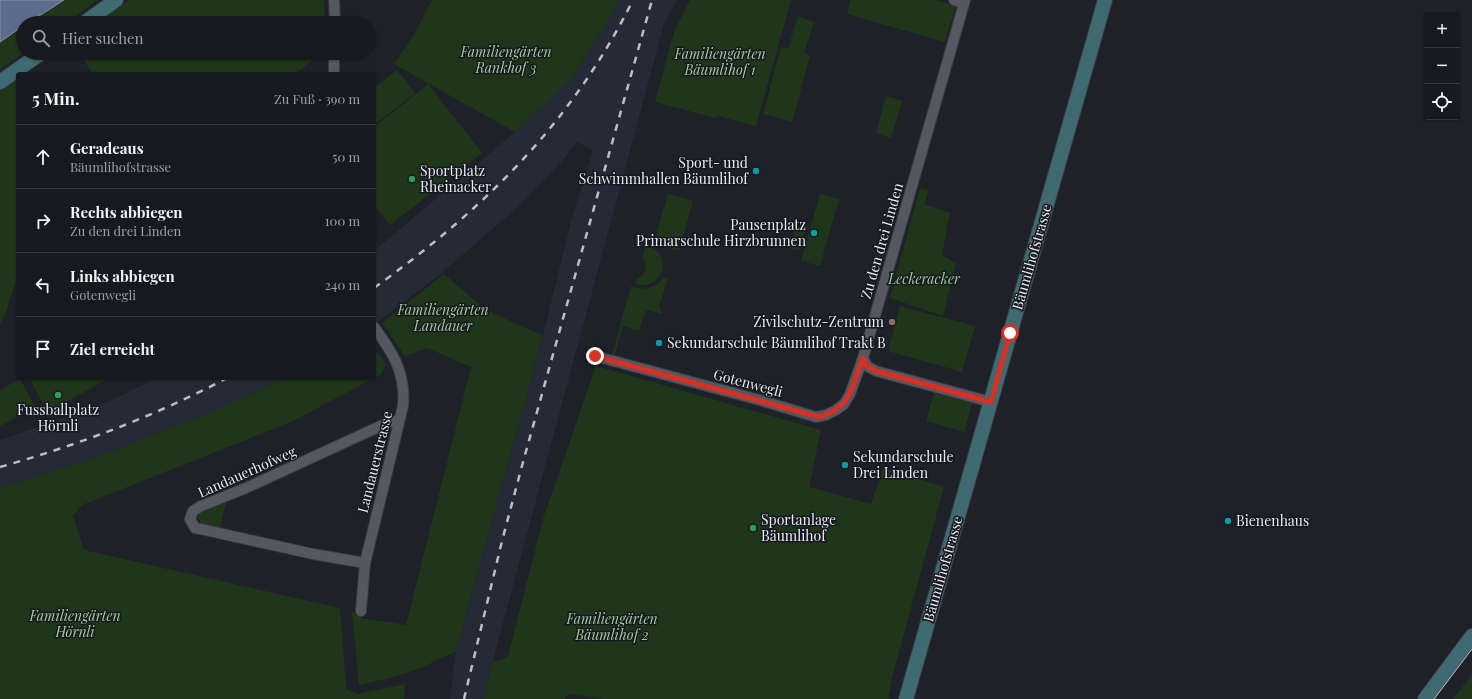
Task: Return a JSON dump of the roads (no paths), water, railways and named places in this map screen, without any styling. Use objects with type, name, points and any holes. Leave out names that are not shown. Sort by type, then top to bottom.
[{"type":"main road","points":[[94,16],[116,0]]},
{"type":"main road","name":"Bäumlihofstrasse","points":[[906,699],[1105,0]]},
{"type":"main road","points":[[0,82],[31,60]]},
{"type":"main road","points":[[1426,699],[1472,636]]},
{"type":"street","points":[[334,0],[335,16]]},
{"type":"street","points":[[954,0],[965,2]]},
{"type":"street","name":"Zu den drei Linden","points":[[863,358],[965,2]]},
{"type":"street","points":[[334,60],[334,72]]},
{"type":"street","name":"Landauerstrasse","points":[[361,610],[365,563],[403,406],[404,392],[403,379],[395,359],[376,330]]},
{"type":"street","name":"Gotenwegli","points":[[595,356],[763,401],[816,417],[831,413],[844,404],[850,394],[863,358]]},
{"type":"street","points":[[863,358],[867,366],[876,371],[991,402]]},
{"type":"street","name":"Landauerhofweg","points":[[365,563],[313,554],[195,528],[190,519],[193,511],[201,506],[246,488],[386,423],[399,420]]},
{"type":"water","points":[[0,0],[64,0],[39,16],[16,16],[16,31],[0,42]]},
{"type":"tram line","points":[[1434,699],[1472,649]]},
{"type":"railway","points":[[376,286],[453,227],[522,160],[553,125],[582,86],[609,45],[633,0]]},
{"type":"railway","points":[[464,699],[502,541],[523,462],[652,0]]},
{"type":"railway","points":[[0,467],[58,449],[116,428],[172,405],[223,380]]},
{"type":"place","name":"Sport- und Schwimmhallen Bäumlihof","points":[[756,171]]},
{"type":"place","name":"Sportplatz Rheinacker","points":[[412,179]]},
{"type":"place","name":"Pausenplatz Primarschule Hirzbrunnen","points":[[814,233]]},
{"type":"place","name":"Zivilschutz-Zentrum","points":[[892,322]]},
{"type":"place","name":"Sekundarschule Bäumlihof Trakt B","points":[[659,343]]},
{"type":"place","name":"Fussballplatz Hörnli","points":[[58,395]]},
{"type":"place","name":"Sekundarschule Drei Linden","points":[[845,465]]},
{"type":"place","name":"Bienenhaus","points":[[1228,521]]},
{"type":"place","name":"Sportanlage Bäumlihof","points":[[753,528]]},
{"type":"park label","name":"Familiengärten Rankhof 3","points":[[506,60]]},
{"type":"park label","name":"Familiengärten Bäumlihof 1","points":[[720,62]]},
{"type":"park label","name":"Leckeracker","points":[[924,279]]},
{"type":"park label","name":"Familiengärten Landauer","points":[[443,318]]},
{"type":"park label","name":"Familiengärten Hörnli","points":[[75,624]]},
{"type":"park label","name":"Familiengärten Bäumlihof 2","points":[[612,628]]}]
